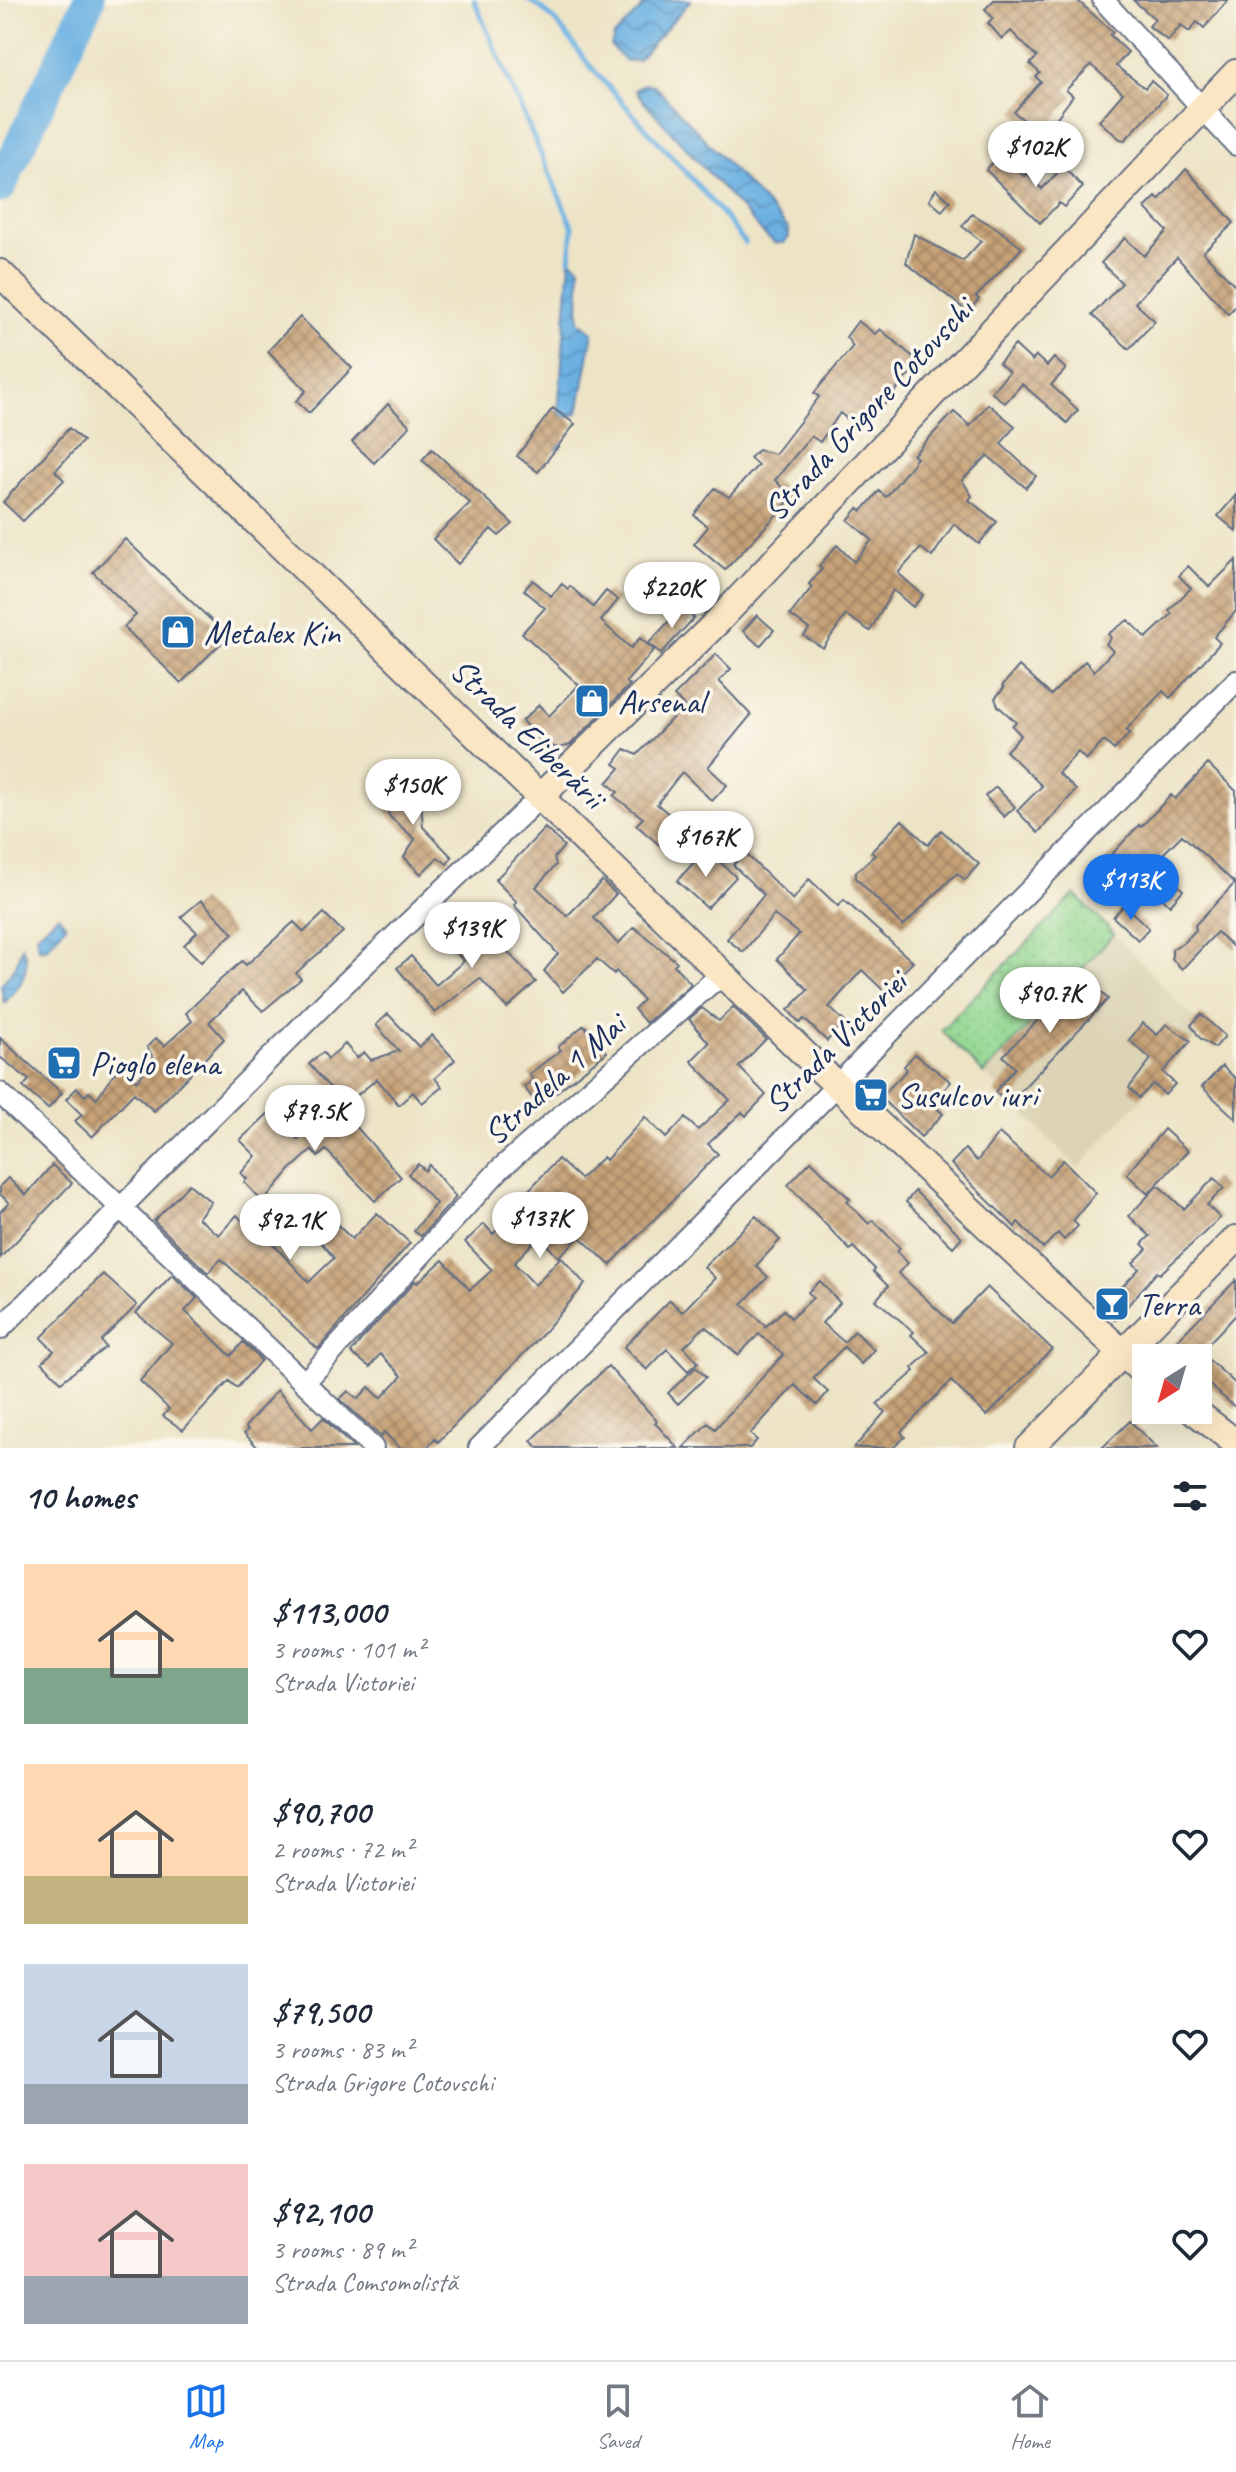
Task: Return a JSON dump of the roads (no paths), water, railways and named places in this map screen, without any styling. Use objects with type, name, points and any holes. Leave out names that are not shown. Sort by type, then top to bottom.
[{"type":"main road","name":"Strada Grigore Cotovschi","points":[[542,795],[718,621],[1236,73]]},
{"type":"main road","name":"Strada Eliberării","points":[[5,278],[542,795],[837,1086],[1132,1363]]},
{"type":"main road","points":[[1029,1448],[1236,1239]]},
{"type":"main road","points":[[1211,1424],[1236,1443]]},
{"type":"street","points":[[1103,0],[1236,145]]},
{"type":"street","name":"Strada Victoriei","points":[[479,1448],[1236,681]]},
{"type":"street","name":"Strada Grigore Cotovschi","points":[[0,1329],[333,995],[542,795]]},
{"type":"street","name":"Stradela 1 Mai","points":[[304,1383],[500,1169],[710,984],[726,976]]},
{"type":"street","points":[[0,1093],[373,1448]]},
{"type":"water","points":[[649,0],[691,0],[638,60],[625,61],[611,46],[614,36]]},
{"type":"water","points":[[644,84],[654,85],[788,228],[789,237],[784,243],[775,243],[764,234],[645,103],[635,90]]},
{"type":"water","points":[[570,259],[580,267],[579,322],[593,332],[578,413],[567,417],[561,447],[552,452],[558,413]]},
{"type":"water","points":[[58,915],[66,925],[46,949],[39,948],[36,936]]},
{"type":"water","points":[[22,946],[26,962],[23,978],[4,1003],[1,985],[16,965]]},
{"type":"waterway","points":[[0,187],[89,0]]},
{"type":"waterway","points":[[474,0],[573,228],[570,259]]},
{"type":"waterway","points":[[528,0],[555,21],[591,67],[689,175],[745,243]]},
{"type":"place","name":"Metalex Kin","points":[[178,632]]},
{"type":"place","name":"Arsenal","points":[[592,701]]},
{"type":"place","name":"Pioglo elena","points":[[64,1063]]},
{"type":"place","name":"Susulcov iuri","points":[[871,1095]]},
{"type":"place","name":"Terra","points":[[1112,1304]]}]
